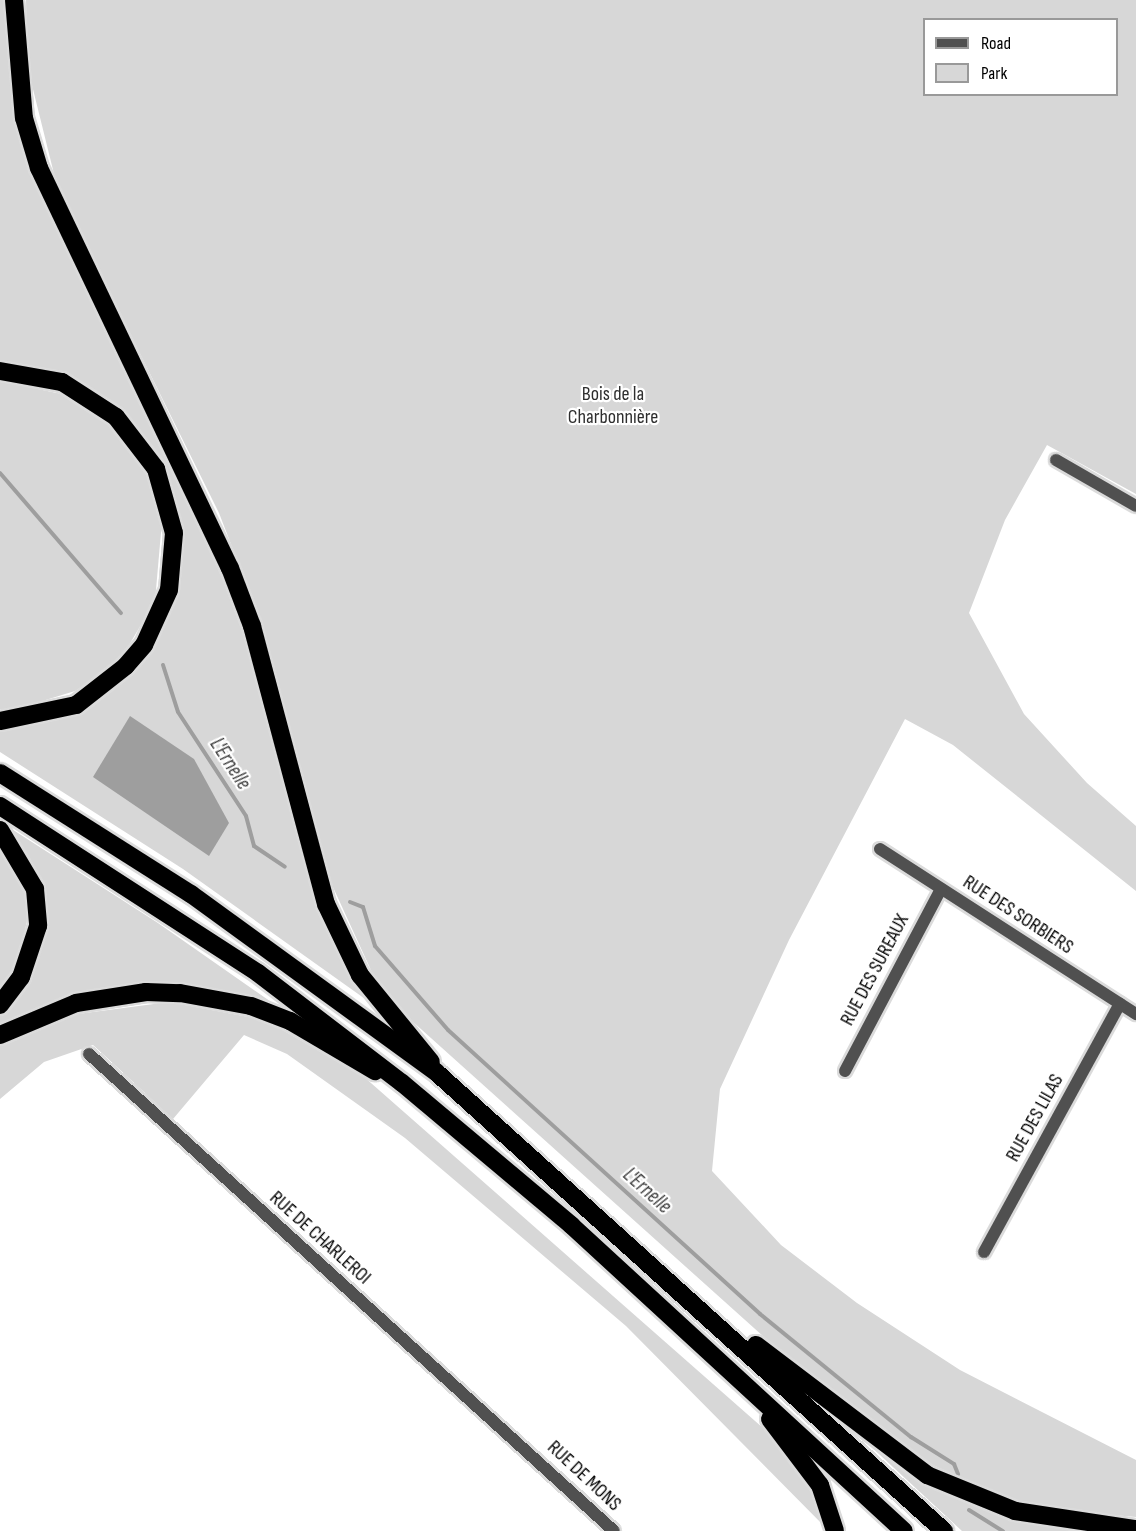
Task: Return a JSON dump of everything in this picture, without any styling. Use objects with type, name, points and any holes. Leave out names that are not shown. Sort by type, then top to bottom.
[{"type":"highway","points":[[14,0],[24,118],[39,168],[230,568],[255,636],[326,904],[360,975],[425,1049],[436,1072]]},
{"type":"highway","points":[[0,371],[62,382],[116,417],[156,469],[174,533],[168,590],[144,645],[126,666],[76,705],[0,721]]},
{"type":"highway","points":[[0,773],[191,894],[436,1072],[707,1312],[944,1531]]},
{"type":"highway","points":[[0,806],[258,973],[402,1083],[535,1194],[904,1531]]},
{"type":"highway","points":[[0,830],[34,889],[38,926],[21,977],[0,1005]]},
{"type":"highway","points":[[0,1035],[76,1003],[147,992],[216,998],[290,1021],[358,1064],[402,1083]]},
{"type":"highway","points":[[707,1312],[736,1329],[927,1475],[1015,1511],[1136,1529]]},
{"type":"highway","points":[[761,1401],[775,1428],[820,1485],[835,1531]]},
{"type":"street","points":[[1056,460],[1136,506]]},
{"type":"street","name":"RUE DES SORBIERS","points":[[880,849],[1136,1014]]},
{"type":"street","name":"RUE DES SUREAUX","points":[[845,1071],[941,889]]},
{"type":"street","name":"RUE DES LILAS","points":[[984,1252],[1120,1004]]},
{"type":"street","name":"RUE DE CHARLEROI","points":[[89,1054],[526,1450]]},
{"type":"street","name":"RUE DE MONS","points":[[526,1450],[614,1531]]},
{"type":"green space","points":[[0,0],[9,0],[37,179],[223,565],[257,667],[321,914],[368,1001],[183,869],[0,752],[0,726],[102,694],[175,593],[181,560],[176,505],[167,474],[129,418],[78,381],[0,364]]},
{"type":"green space","name":"Bois de la Charbonnière","points":[[26,0],[1136,0],[1136,494],[1047,445],[1005,520],[969,613],[1024,714],[1087,783],[1136,826],[1136,891],[953,745],[905,719],[789,940],[720,1089],[712,1171],[781,1245],[857,1303],[960,1370],[1136,1460],[1136,1517],[1057,1510],[1004,1497],[917,1458],[813,1381],[412,1021],[375,979],[332,885],[262,625],[219,513],[57,186],[27,65]]},
{"type":"green space","points":[[0,381],[71,396],[119,432],[152,484],[162,521],[155,601],[125,652],[105,673],[75,691],[13,710],[0,709]]},
{"type":"green space","points":[[7,826],[158,923],[284,1011],[231,993],[147,985],[69,998],[0,1027],[0,1013],[26,985],[39,959],[44,933],[36,875]]},
{"type":"green space","points":[[0,845],[24,887],[28,916],[17,968],[0,991]]},
{"type":"green space","points":[[169,1002],[265,1020],[363,1076],[763,1428],[796,1462],[821,1504],[829,1531],[626,1326],[405,1138],[287,1054],[244,1035],[173,1119],[93,1045],[44,1062],[0,1099],[0,1046],[70,1015]]},
{"type":"green space","points":[[866,1442],[928,1482],[1018,1519],[1084,1531],[962,1531]]},
{"type":"shaded area","points":[[130,716],[194,759],[229,823],[209,856],[93,777]]},
{"type":"waterway","name":"L'Ernelle","points":[[0,473],[121,613]]},
{"type":"waterway","name":"L'Ernelle","points":[[163,665],[178,712],[246,816],[254,846],[285,867]]},
{"type":"waterway","name":"L'Ernelle","points":[[350,902],[363,907],[375,946],[448,1030],[760,1314],[911,1437],[954,1464],[958,1474]]},
{"type":"waterway","name":"L'Ernelle","points":[[969,1510],[1003,1531]]}]
